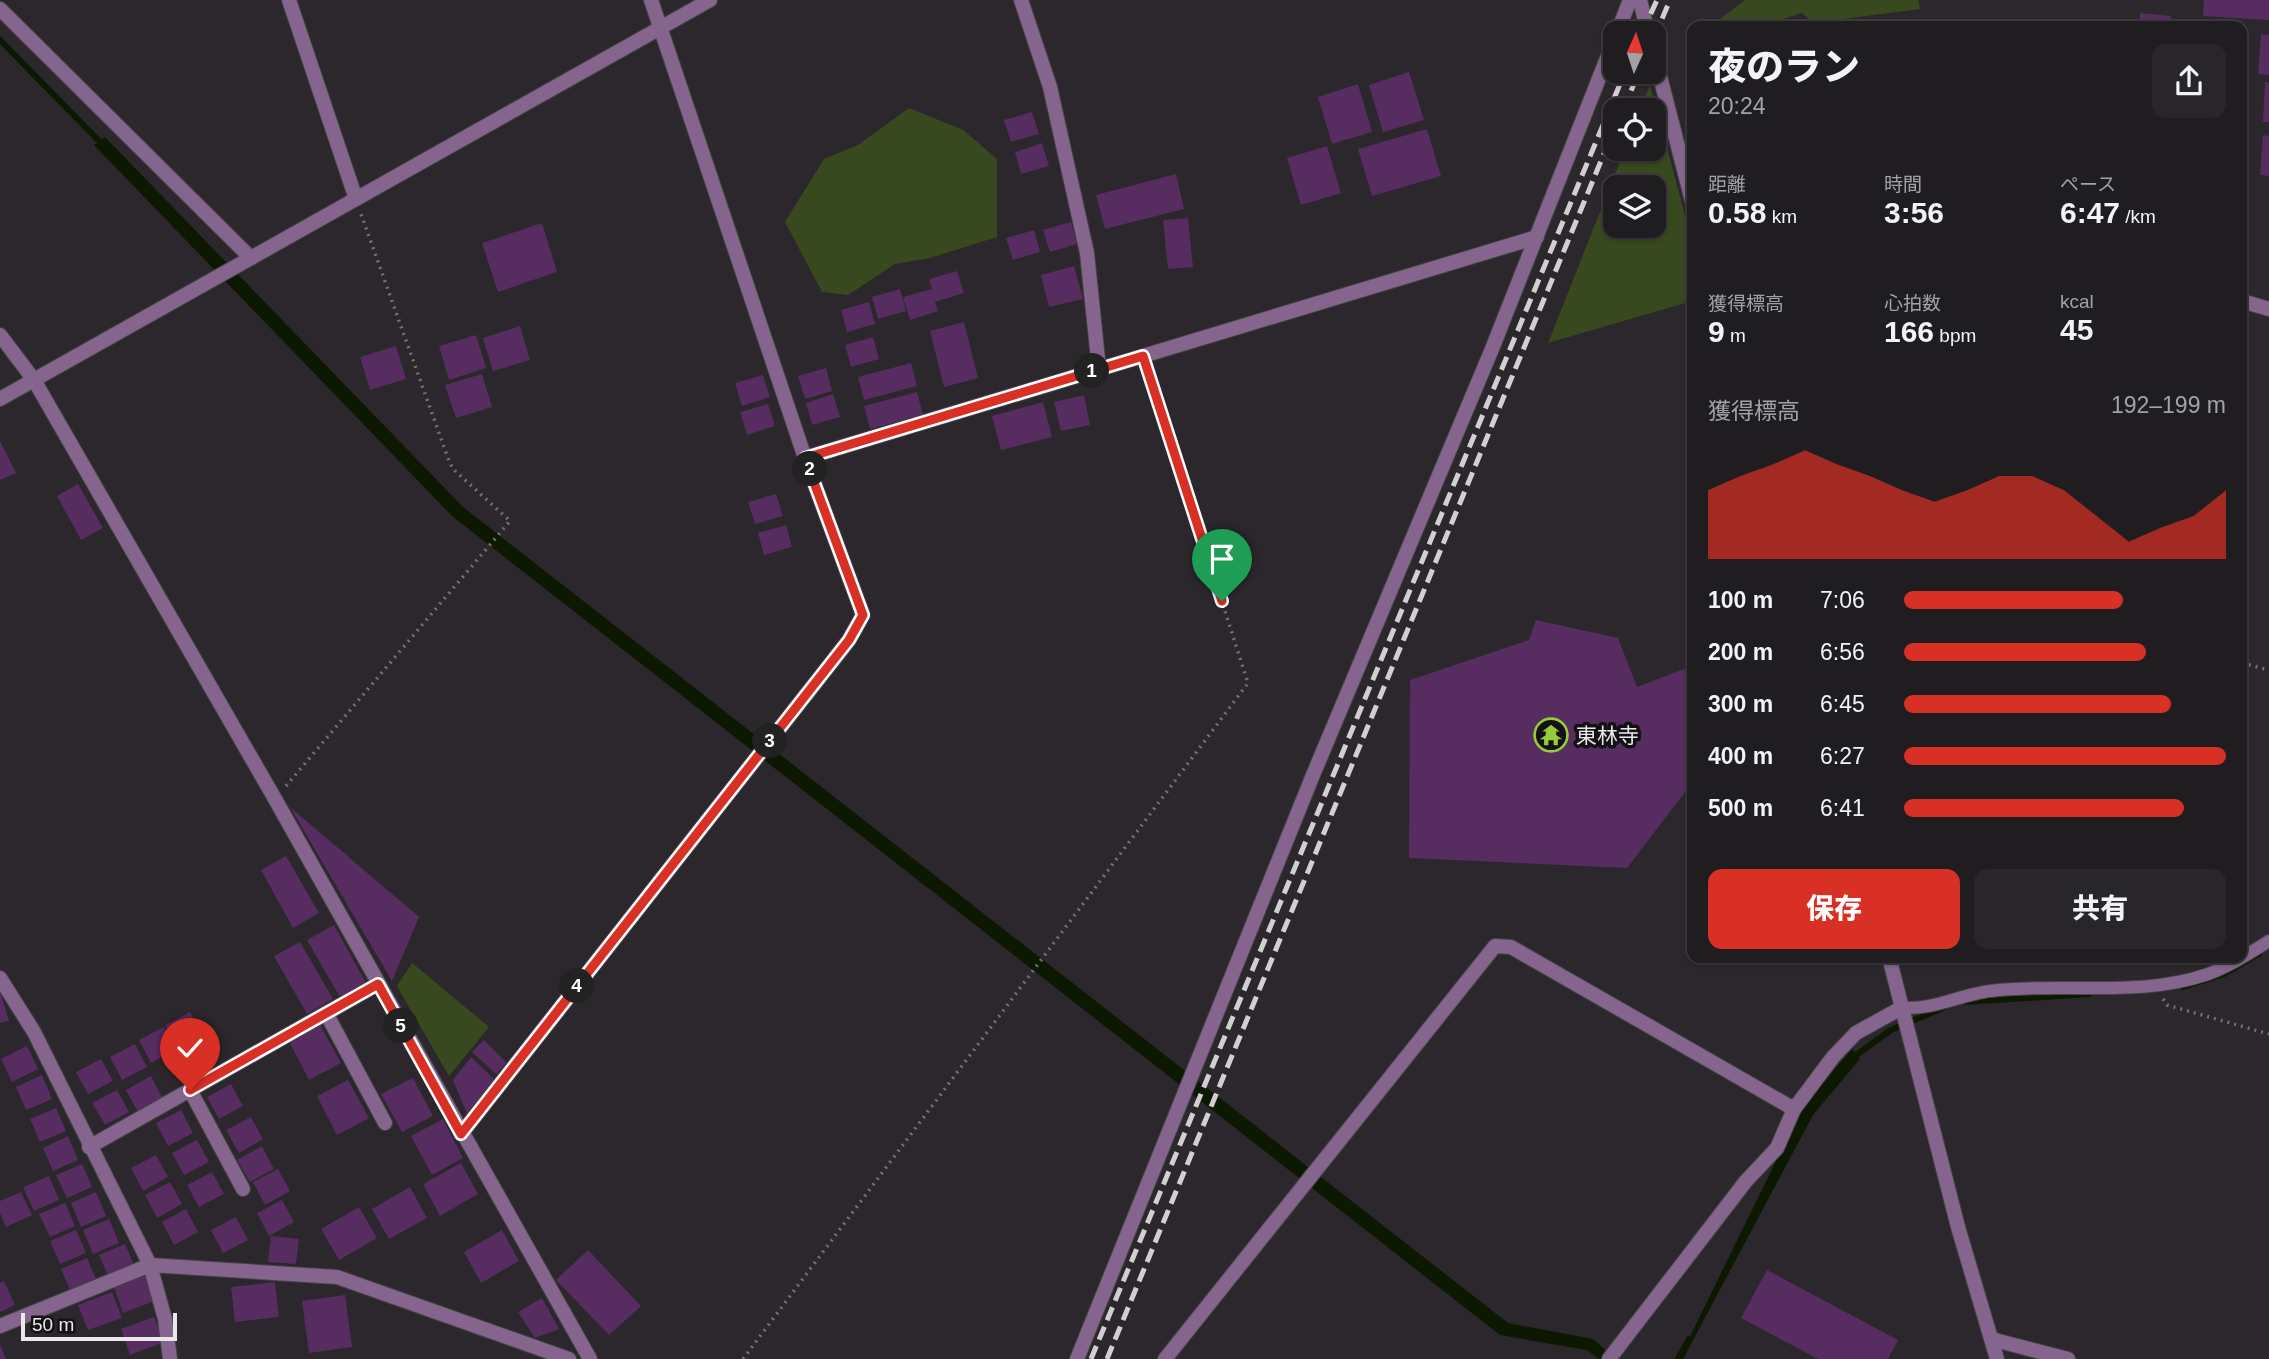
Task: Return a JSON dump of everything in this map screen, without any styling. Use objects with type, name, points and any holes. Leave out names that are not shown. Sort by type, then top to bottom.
[{"type":"street","points":[[289,0],[356,199]]},
{"type":"street","points":[[461,1134],[849,640],[863,615],[805,458],[651,0]]},
{"type":"street","points":[[0,399],[710,0]]},
{"type":"street","points":[[1021,0],[1050,87],[1087,253],[1099,369]]},
{"type":"street","points":[[1622,21],[1630,0]]},
{"type":"street","points":[[1640,0],[1645,21]]},
{"type":"street","points":[[0,9],[251,258]]},
{"type":"street","points":[[1077,1359],[1308,787],[1537,236],[1603,68]]},
{"type":"street","points":[[1664,84],[1685,145]]},
{"type":"street","points":[[805,458],[1537,236]]},
{"type":"street","points":[[2247,302],[2269,309]]},
{"type":"street","points":[[0,335],[34,380],[275,799],[461,1134],[590,1359]]},
{"type":"street","points":[[1165,1359],[1495,946],[1511,947],[1794,1109]]},
{"type":"street","points":[[1891,963],[1958,1227],[1997,1359]]},
{"type":"street","points":[[0,978],[34,1032],[150,1265],[165,1320],[170,1359]]},
{"type":"street","points":[[89,1147],[378,984]]},
{"type":"street","points":[[1613,1354],[1746,1181],[1777,1148],[1794,1109],[1820,1073],[1857,1033],[1902,1007]]},
{"type":"street","points":[[326,1013],[385,1123]]},
{"type":"street","points":[[190,1090],[243,1189]]},
{"type":"street","points":[[0,1326],[150,1265],[337,1277],[569,1359]]},
{"type":"street","points":[[1991,1339],[2068,1359]]},
{"type":"lane","points":[[2247,953],[2269,940]]},
{"type":"lane","points":[[1902,1007],[1916,1009],[1940,1001],[2015,988],[2180,981],[2229,963]]},
{"type":"path","points":[[275,799],[510,521],[453,469],[449,461],[356,199]]},
{"type":"path","points":[[743,1359],[1248,683],[1143,356]]},
{"type":"path","points":[[2247,664],[2269,670]]},
{"type":"path","points":[[2162,997],[2167,1005],[2269,1034]]},
{"type":"green space","points":[[1745,0],[1918,0],[1920,9],[1835,21],[1811,21],[1802,13],[1777,21],[1718,21]]},
{"type":"green space","points":[[1650,85],[1654,98],[1645,98]]},
{"type":"green space","points":[[909,108],[963,130],[997,159],[997,237],[930,258],[895,264],[848,295],[822,292],[785,222],[824,159],[858,145]]},
{"type":"green space","points":[[1666,144],[1687,222],[1687,302],[1548,343],[1603,204],[1603,238],[1666,238],[1666,175],[1615,175],[1620,161],[1666,161]]},
{"type":"green space","points":[[412,963],[489,1027],[449,1076],[397,986]]},
{"type":"shaded area","points":[[105,137],[463,507],[1508,1323],[1593,1339],[1615,1359],[1599,1359],[1587,1350],[1500,1335],[452,516],[94,145]]},
{"type":"shaded area","points":[[1852,1049],[1860,1059],[1813,1115],[1683,1359],[1679,1359],[1802,1108]]},
{"type":"building","points":[[2204,0],[2269,0],[2269,20],[2203,16]]},
{"type":"building","points":[[2140,13],[2171,16],[2170,21],[2139,21]]},
{"type":"building","points":[[2261,34],[2269,35],[2269,75],[2258,74]]},
{"type":"building","points":[[1409,72],[1424,120],[1383,132],[1369,85]]},
{"type":"building","points":[[2265,82],[2269,82],[2269,122],[2263,122]]},
{"type":"building","points":[[1358,84],[1372,132],[1332,144],[1318,97]]},
{"type":"building","points":[[1032,112],[1039,134],[1011,142],[1004,120]]},
{"type":"building","points":[[1427,129],[1441,176],[1372,196],[1358,149]]},
{"type":"building","points":[[2263,135],[2269,136],[2269,176],[2260,175]]},
{"type":"building","points":[[1042,143],[1049,166],[1021,174],[1015,152]]},
{"type":"building","points":[[1327,146],[1341,193],[1301,205],[1287,158]]},
{"type":"building","points":[[1176,174],[1184,209],[1105,229],[1096,195]]},
{"type":"building","points":[[1188,218],[1193,267],[1168,269],[1163,220]]},
{"type":"building","points":[[1071,222],[1077,244],[1050,252],[1043,230]]},
{"type":"building","points":[[542,223],[557,272],[498,292],[482,243]]},
{"type":"building","points":[[1034,230],[1040,252],[1013,260],[1006,238]]},
{"type":"building","points":[[1074,266],[1083,299],[1049,307],[1041,275]]},
{"type":"building","points":[[957,271],[964,293],[935,302],[938,311],[910,320],[903,297],[932,289],[929,279]]},
{"type":"building","points":[[900,289],[906,311],[878,319],[872,297]]},
{"type":"building","points":[[869,302],[875,324],[847,332],[841,310]]},
{"type":"building","points":[[964,322],[978,378],[944,387],[930,331]]},
{"type":"building","points":[[520,326],[530,360],[493,371],[483,338]]},
{"type":"building","points":[[476,335],[486,368],[449,380],[439,346]]},
{"type":"building","points":[[873,337],[879,359],[851,367],[845,345]]},
{"type":"building","points":[[396,346],[406,379],[370,390],[360,357]]},
{"type":"building","points":[[911,363],[917,386],[864,400],[858,377]]},
{"type":"building","points":[[826,368],[832,391],[805,399],[798,376]]},
{"type":"building","points":[[482,374],[492,407],[456,418],[445,385]]},
{"type":"building","points":[[763,375],[770,397],[742,406],[735,383]]},
{"type":"building","points":[[917,392],[923,415],[870,429],[864,406]]},
{"type":"building","points":[[833,394],[840,417],[812,425],[806,403]]},
{"type":"building","points":[[1084,395],[1090,425],[1061,431],[1054,402]]},
{"type":"building","points":[[1043,402],[1052,437],[1001,450],[992,416]]},
{"type":"building","points":[[768,404],[775,426],[747,435],[740,412]]},
{"type":"building","points":[[0,441],[16,473],[0,480]]},
{"type":"building","points":[[78,484],[103,528],[81,540],[57,496]]},
{"type":"building","points":[[776,494],[783,516],[755,524],[748,502]]},
{"type":"building","points":[[786,525],[792,547],[764,555],[758,533]]},
{"type":"building","name":"東林寺","points":[[1536,620],[1618,638],[1637,687],[1687,668],[1687,790],[1627,868],[1409,858],[1410,680],[1529,640]]},
{"type":"building","points":[[290,807],[419,917],[392,981]]},
{"type":"building","points":[[286,856],[319,913],[293,928],[261,870]]},
{"type":"building","points":[[334,925],[366,983],[340,997],[307,940]]},
{"type":"building","points":[[300,942],[333,999],[307,1014],[274,956]]},
{"type":"building","points":[[0,995],[9,1021],[0,1023]]},
{"type":"building","points":[[190,1012],[202,1034],[177,1047],[165,1025]]},
{"type":"building","points":[[320,1025],[341,1063],[309,1080],[289,1041]]},
{"type":"building","points":[[164,1027],[176,1049],[151,1063],[139,1040]]},
{"type":"building","points":[[484,1040],[507,1063],[496,1074],[472,1052]]},
{"type":"building","points":[[135,1044],[147,1067],[122,1080],[110,1057]]},
{"type":"building","points":[[27,1046],[38,1069],[12,1082],[1,1059]]},
{"type":"building","points":[[471,1057],[495,1080],[467,1114],[453,1080]]},
{"type":"building","points":[[101,1059],[113,1081],[88,1094],[76,1072]]},
{"type":"building","points":[[42,1075],[52,1099],[26,1110],[16,1087]]},
{"type":"building","points":[[151,1076],[163,1099],[138,1112],[126,1090]]},
{"type":"building","points":[[413,1078],[433,1116],[402,1132],[381,1094]]},
{"type":"building","points":[[348,1080],[369,1118],[337,1135],[317,1096]]},
{"type":"building","points":[[231,1084],[243,1106],[219,1119],[207,1097]]},
{"type":"building","points":[[117,1090],[129,1112],[105,1125],[92,1103]]},
{"type":"building","points":[[56,1108],[66,1131],[40,1142],[30,1119]]},
{"type":"building","points":[[181,1110],[193,1133],[168,1146],[156,1123]]},
{"type":"building","points":[[251,1117],[263,1139],[239,1153],[226,1130]]},
{"type":"building","points":[[443,1119],[463,1158],[432,1175],[411,1136]]},
{"type":"building","points":[[68,1136],[78,1160],[53,1171],[43,1148]]},
{"type":"building","points":[[197,1140],[209,1162],[184,1175],[172,1153]]},
{"type":"building","points":[[262,1146],[274,1169],[250,1182],[237,1160]]},
{"type":"building","points":[[156,1155],[168,1177],[143,1191],[131,1168]]},
{"type":"building","points":[[461,1163],[478,1194],[440,1216],[423,1184]]},
{"type":"building","points":[[82,1164],[92,1187],[67,1198],[56,1175]]},
{"type":"building","points":[[278,1169],[290,1191],[265,1205],[253,1182]]},
{"type":"building","points":[[212,1172],[224,1194],[199,1207],[187,1185]]},
{"type":"building","points":[[49,1176],[59,1200],[34,1211],[23,1187]]},
{"type":"building","points":[[170,1182],[182,1204],[157,1218],[145,1195]]},
{"type":"building","points":[[410,1187],[427,1218],[389,1239],[372,1209]]},
{"type":"building","points":[[21,1192],[32,1215],[6,1227],[0,1213],[0,1201]]},
{"type":"building","points":[[96,1192],[106,1216],[81,1227],[71,1203]]},
{"type":"building","points":[[282,1200],[294,1222],[269,1236],[257,1213]]},
{"type":"building","points":[[65,1203],[75,1226],[50,1237],[39,1214]]},
{"type":"building","points":[[359,1207],[377,1238],[339,1260],[321,1229]]},
{"type":"building","points":[[186,1209],[198,1232],[174,1245],[162,1222]]},
{"type":"building","points":[[236,1217],[248,1240],[223,1253],[211,1230]]},
{"type":"building","points":[[109,1219],[119,1243],[93,1254],[83,1230]]},
{"type":"building","points":[[76,1230],[86,1253],[60,1264],[50,1241]]},
{"type":"building","points":[[502,1230],[519,1261],[481,1283],[464,1252]]},
{"type":"building","points":[[271,1236],[299,1239],[296,1264],[268,1262]]},
{"type":"building","points":[[125,1244],[135,1267],[109,1278],[99,1255]]},
{"type":"building","points":[[588,1250],[641,1306],[609,1335],[556,1280]]},
{"type":"building","points":[[87,1258],[97,1281],[71,1292],[61,1269]]},
{"type":"building","points":[[1767,1270],[1898,1340],[1888,1359],[1818,1359],[1741,1318]]},
{"type":"building","points":[[147,1275],[157,1300],[123,1313],[114,1287]]},
{"type":"building","points":[[4,1281],[15,1305],[0,1312],[0,1283]]},
{"type":"building","points":[[275,1282],[279,1317],[235,1322],[231,1287]]},
{"type":"building","points":[[112,1292],[122,1318],[88,1330],[78,1305]]},
{"type":"building","points":[[345,1295],[352,1347],[309,1353],[302,1301]]},
{"type":"building","points":[[542,1298],[559,1329],[535,1338],[518,1312]]},
{"type":"building","points":[[154,1317],[164,1342],[130,1355],[121,1329]]},
{"type":"building","points":[[0,1344],[6,1359],[0,1359]]},
{"type":"waterway","points":[[0,40],[104,146]]},
{"type":"waterway","points":[[2247,961],[2259,954]]},
{"type":"waterway","points":[[2183,987],[2224,974],[2243,963]]},
{"type":"waterway","points":[[1964,1002],[2089,994]]},
{"type":"waterway","points":[[1852,1058],[1891,1030],[1943,1008]]},
{"type":"waterway","points":[[1678,1359],[1689,1339]]},
{"type":"railway","points":[[1647,21],[1657,0]]},
{"type":"railway","points":[[1661,21],[1670,0]]},
{"type":"railway","points":[[1091,1359],[1620,84]]},
{"type":"railway","points":[[1628,98],[1634,84]]},
{"type":"railway","points":[[1107,1359],[1603,156]]},
{"type":"place","name":"東林寺","points":[[1551,735]]},
{"type":"route","points":[[190,1090],[378,984],[461,1134],[849,640],[863,615],[805,458],[1143,356],[1222,601]]}]
